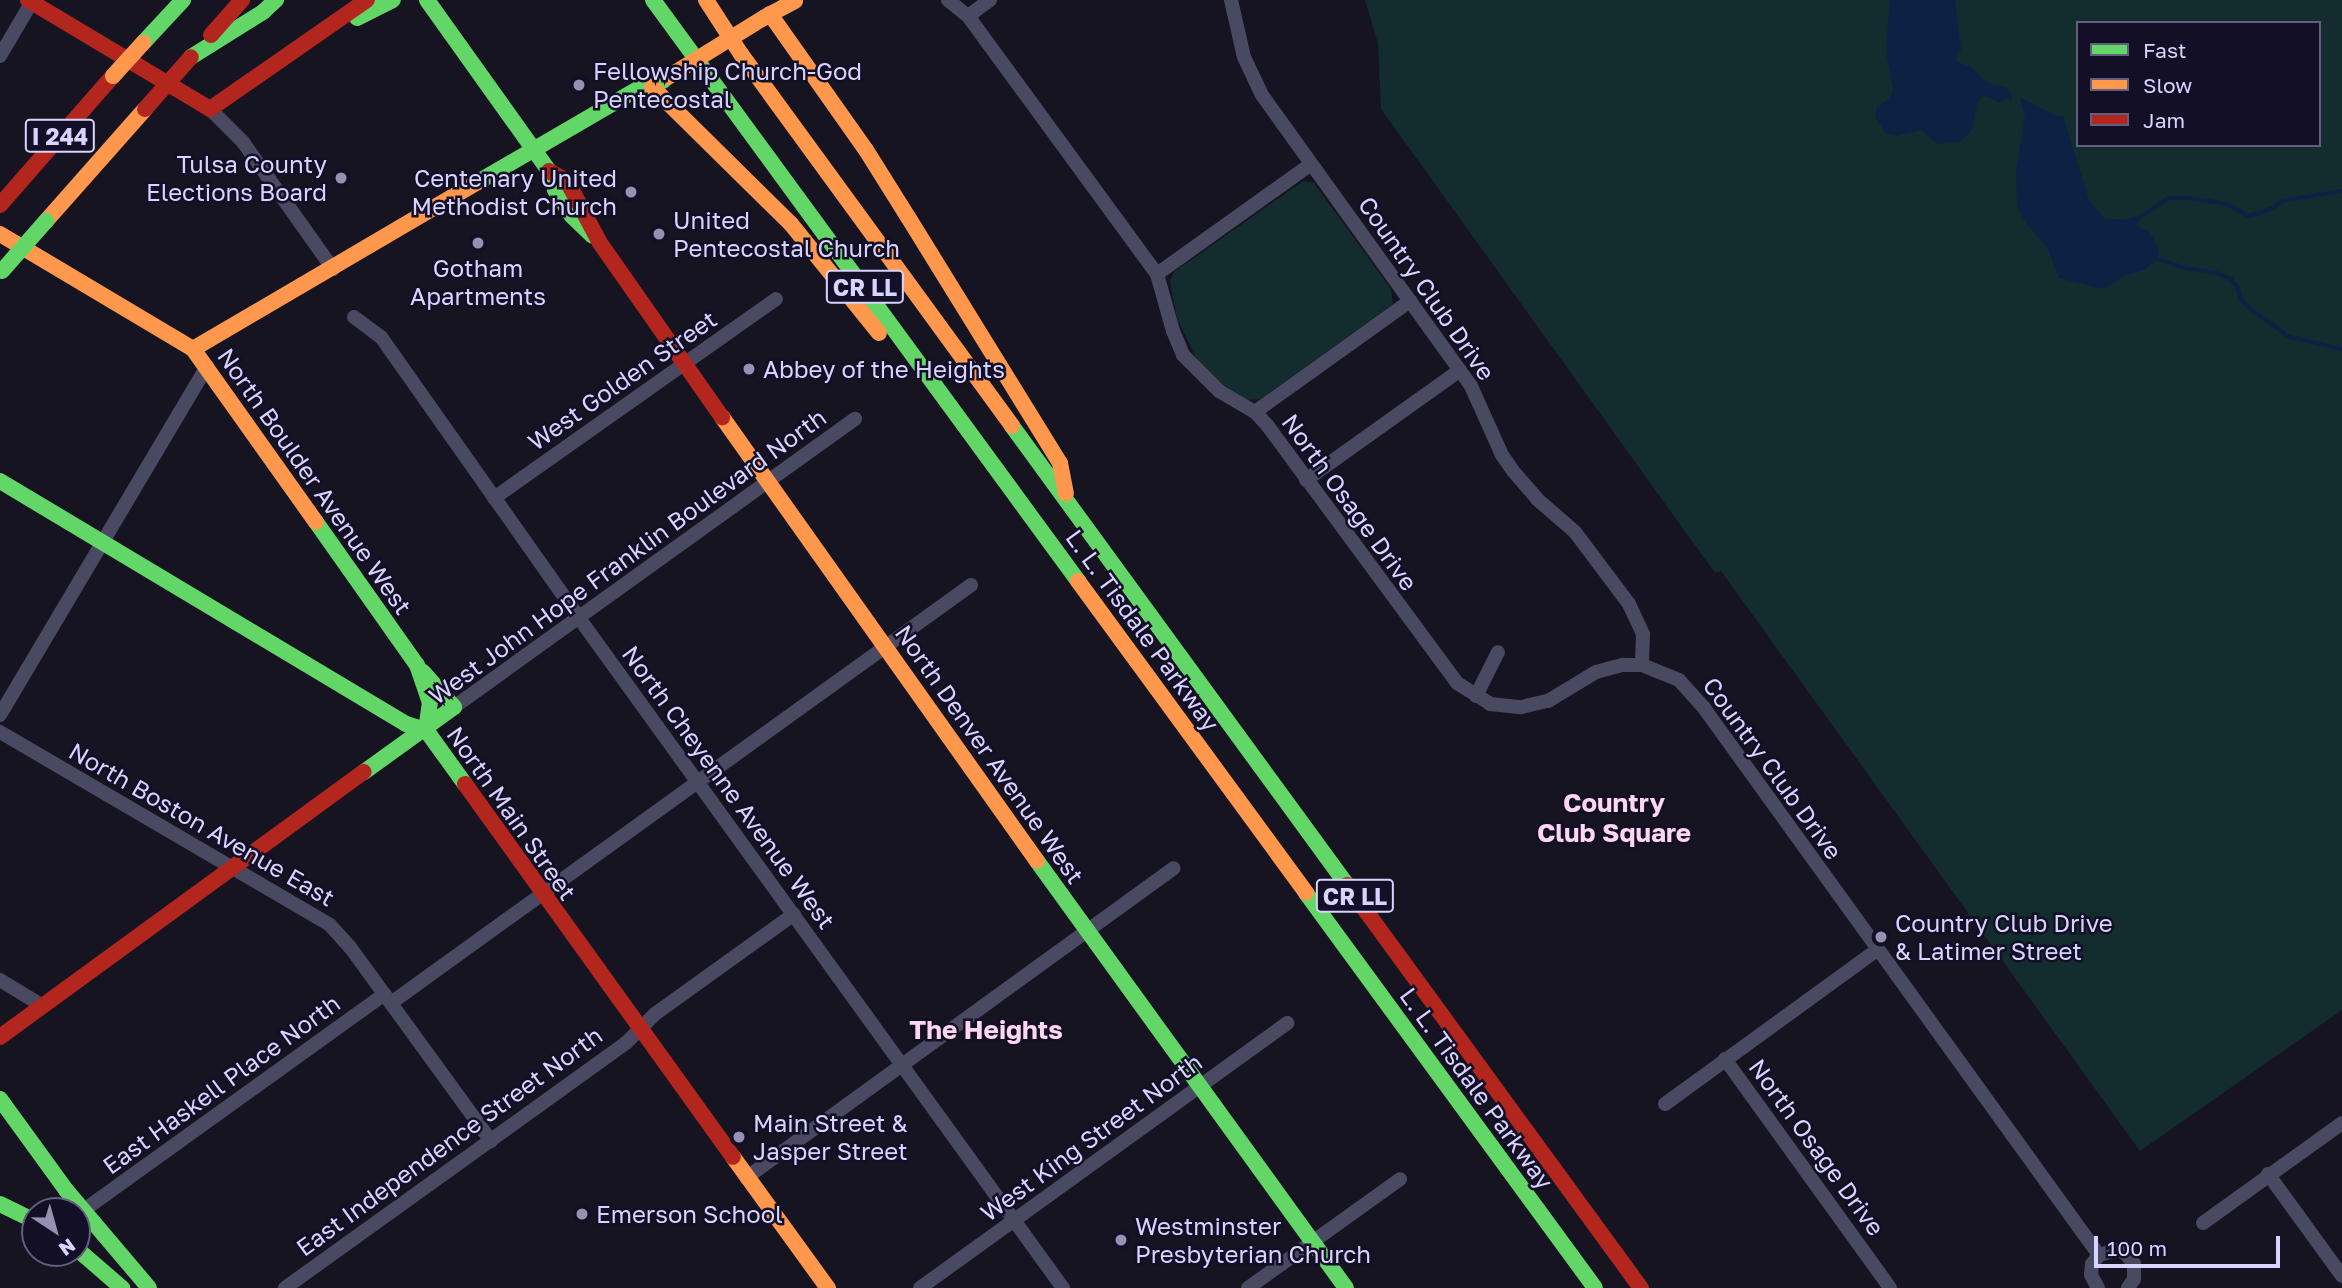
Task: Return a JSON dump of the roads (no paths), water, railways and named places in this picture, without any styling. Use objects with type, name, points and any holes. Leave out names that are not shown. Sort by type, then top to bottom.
[{"type":"main road","name":"I 244","points":[[4,201],[143,43],[175,0]]},
{"type":"main road","points":[[143,43],[183,0]]},
{"type":"main road","name":"I 244","points":[[1,272],[242,0]]},
{"type":"main road","points":[[191,57],[263,12],[276,0]]},
{"type":"main road","points":[[31,1],[210,109],[367,0]]},
{"type":"main road","points":[[313,37],[393,0]]},
{"type":"main road","name":"North Denver Avenue West","points":[[427,0],[542,162],[555,190],[572,216],[600,243],[885,647],[1346,1288]]},
{"type":"main road","name":"L. L. Tisdale Parkway","points":[[653,0],[1595,1288]]},
{"type":"main road","points":[[698,0],[741,54]]},
{"type":"main road","name":"L. L. Tisdale Parkway","points":[[706,0],[741,54],[1068,505],[1641,1288]]},
{"type":"main road","points":[[193,349],[434,210],[478,194],[542,162],[638,89],[652,87],[795,0]]},
{"type":"main road","points":[[767,15],[866,150],[1060,463],[1068,505]]},
{"type":"main road","points":[[652,87],[792,224],[850,300],[995,466]]},
{"type":"main road","name":"North Boulder Avenue West","points":[[0,234],[193,349],[417,665],[430,702],[426,730]]},
{"type":"main road","name":"North Main Street","points":[[0,481],[408,725],[426,730],[639,1030],[828,1288]]},
{"type":"main road","points":[[417,665],[454,707]]},
{"type":"main road","name":"West John Hope Franklin Boulevard North","points":[[0,1037],[426,730],[454,707]]},
{"type":"main road","points":[[0,1099],[72,1197]]},
{"type":"main road","points":[[0,1204],[21,1214]]},
{"type":"main road","points":[[91,1218],[149,1288]]},
{"type":"main road","points":[[91,1261],[122,1288]]},
{"type":"street","name":"North Osage Drive","points":[[948,0],[968,16],[1157,274],[1173,331],[1183,355],[1219,391],[1255,412],[1457,683],[1490,704],[1521,707],[1539,704],[1601,670],[1623,665],[1642,665]]},
{"type":"street","points":[[968,16],[990,0]]},
{"type":"street","name":"Country Club Drive","points":[[1231,0],[1237,35],[1253,79],[1460,370],[1478,398],[1495,440],[1513,471],[1537,499],[1581,538],[1635,612],[1643,634],[1642,665],[1679,680],[1693,694],[2099,1255]]},
{"type":"street","points":[[0,56],[31,1]]},
{"type":"street","points":[[210,109],[247,148],[333,269]]},
{"type":"street","points":[[1157,274],[1311,164]]},
{"type":"street","name":"West Golden Street","points":[[494,498],[776,299]]},
{"type":"street","points":[[1255,412],[1410,301]]},
{"type":"street","name":"North Cheyenne Avenue West","points":[[354,317],[381,337],[579,618],[1063,1288]]},
{"type":"street","points":[[0,715],[206,366]]},
{"type":"street","points":[[1306,480],[1460,370]]},
{"type":"street","name":"West John Hope Franklin Boulevard North","points":[[454,707],[855,419]]},
{"type":"street","name":"East Haskell Place North","points":[[91,1205],[543,895],[971,585]]},
{"type":"street","points":[[1476,696],[1498,652]]},
{"type":"street","name":"North Boston Avenue East","points":[[0,732],[330,925],[388,999],[491,1141]]},
{"type":"street","points":[[746,1178],[1174,868]]},
{"type":"street","name":"East Independence Street North","points":[[285,1288],[626,1043],[655,1014],[794,914]]},
{"type":"street","points":[[1725,1059],[1878,949]]},
{"type":"street","points":[[0,980],[43,1006]]},
{"type":"street","name":"West King Street North","points":[[920,1288],[1287,1023]]},
{"type":"street","name":"North Osage Drive","points":[[1665,1104],[1725,1059],[1890,1288]]},
{"type":"street","points":[[2203,1223],[2342,1123]]},
{"type":"street","points":[[2268,1174],[2342,1276]]},
{"type":"street","points":[[1248,1288],[1400,1179]]},
{"type":"street","points":[[2094,1287],[2092,1264],[2099,1255],[2116,1250],[2131,1258],[2136,1272],[2128,1288]]},
{"type":"water","points":[[1890,0],[1955,0],[1961,51],[1957,52],[1957,62],[1971,67],[1982,79],[1993,85],[2006,87],[2012,94],[2012,101],[2007,98],[1999,103],[1990,97],[1982,96],[1977,103],[1973,128],[1960,142],[1938,144],[1921,130],[1897,136],[1886,134],[1875,116],[1877,106],[1890,98],[1893,89],[1886,51]]},
{"type":"water","points":[[2020,97],[2056,116],[2063,116],[2089,200],[2104,218],[2122,220],[2145,214],[2136,225],[2150,233],[2158,247],[2158,259],[2144,270],[2124,276],[2104,289],[2059,278],[2048,249],[2026,223],[2017,206],[2016,171],[2025,117]]},
{"type":"waterway","points":[[2145,214],[2169,198],[2188,198],[2228,204],[2249,216],[2274,208],[2281,201],[2342,191]]},
{"type":"waterway","points":[[2158,259],[2231,279],[2238,287],[2241,299],[2252,310],[2290,337],[2342,349]]},
{"type":"place","name":"Fellowship Church-God Pentecostal","points":[[579,85]]},
{"type":"place","name":"Tulsa County Elections Board","points":[[341,178]]},
{"type":"place","name":"Centenary United Methodist Church","points":[[631,192]]},
{"type":"place","name":"United Pentecostal Church","points":[[659,234]]},
{"type":"place","name":"Gotham Apartments","points":[[478,243]]},
{"type":"place","name":"Abbey of the Heights","points":[[749,369]]},
{"type":"place","name":"Country Club Drive & Latimer Street","points":[[1881,937]]},
{"type":"place","name":"Main Street & Jasper Street","points":[[739,1137]]},
{"type":"place","name":"Emerson School","points":[[582,1214]]},
{"type":"place","name":"Westminster Presbyterian Church","points":[[1121,1240]]},
{"type":"district","name":"Country Club Square","points":[[1614,818]]},
{"type":"district","name":"The Heights","points":[[986,1030]]}]
